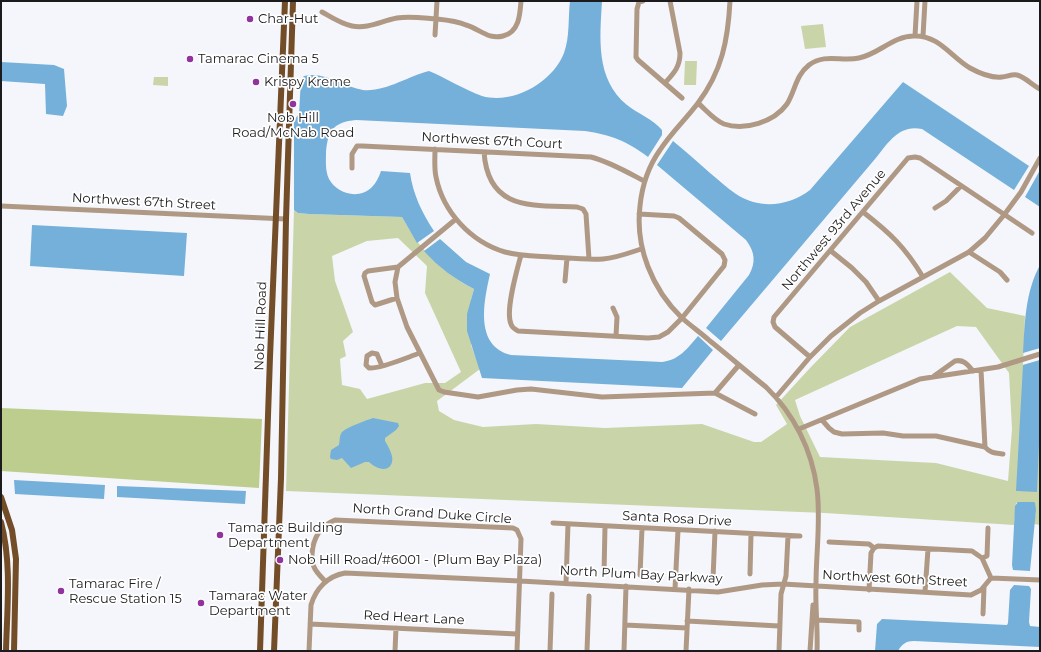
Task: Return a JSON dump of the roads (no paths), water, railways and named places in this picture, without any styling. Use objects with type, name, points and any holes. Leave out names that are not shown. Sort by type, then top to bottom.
[{"type":"main road","name":"Nob Hill Road","points":[[260,651],[275,219],[285,1]]},
{"type":"main road","name":"Nob Hill Road","points":[[274,651],[284,366],[286,219],[293,1]]},
{"type":"main road","points":[[1,497],[12,530],[16,560],[14,651]]},
{"type":"main road","points":[[1,522],[8,557],[6,651]]},
{"type":"street","points":[[435,35],[437,1]]},
{"type":"street","points":[[322,12],[342,23],[359,27],[408,17],[457,22],[468,25],[485,35],[494,37],[504,36],[512,32],[520,18],[521,1]]},
{"type":"street","points":[[640,1],[636,9],[636,57],[682,98]]},
{"type":"street","points":[[665,83],[675,72],[680,60],[670,1]]},
{"type":"street","points":[[730,1],[725,49],[711,84],[698,103],[660,149],[651,164],[644,181],[639,214],[641,249],[653,279],[670,304],[682,318],[776,397],[799,429],[808,452],[817,488],[817,651]]},
{"type":"street","points":[[915,36],[917,1]]},
{"type":"street","points":[[923,36],[925,1]]},
{"type":"street","points":[[698,103],[723,123],[733,126],[757,124],[769,119],[786,104],[799,77],[810,64],[829,58],[858,59],[867,56],[897,40],[915,36],[923,36],[939,43],[971,69],[996,77],[1017,75],[1040,89]]},
{"type":"street","name":"Northwest 67th Court","points":[[352,168],[352,154],[357,146],[435,149],[591,157],[613,164],[644,181]]},
{"type":"street","points":[[435,149],[436,178],[447,206],[456,219],[476,238],[489,245],[505,252],[520,255],[589,259],[602,259],[641,249]]},
{"type":"street","points":[[484,152],[485,164],[491,182],[507,198],[519,203],[577,207],[582,209],[586,214],[589,259]]},
{"type":"street","name":"Northwest 93rd Avenue","points":[[810,357],[775,327],[773,322],[774,317],[908,158],[915,156],[920,158],[961,186]]},
{"type":"street","points":[[776,397],[810,357],[831,336],[860,313],[969,252],[985,238],[1021,192],[1040,158]]},
{"type":"street","points":[[935,208],[946,201],[961,186],[1032,233]]},
{"type":"street","name":"Northwest 67th Street","points":[[1,206],[286,219]]},
{"type":"street","points":[[863,212],[901,244],[914,261],[923,277]]},
{"type":"street","points":[[520,255],[509,316],[510,324],[513,328],[518,330],[648,338],[659,336],[668,332],[682,318],[724,266],[725,260],[722,254],[679,218],[674,216],[639,214]]},
{"type":"street","points":[[397,298],[375,305],[372,302],[364,276],[365,273],[368,271],[398,267],[456,219]]},
{"type":"street","points":[[831,251],[862,277],[879,301]]},
{"type":"street","points":[[969,252],[1000,272],[1007,280]]},
{"type":"street","points":[[565,280],[567,258]]},
{"type":"street","points":[[398,267],[395,282],[397,298],[407,327],[439,390],[469,396],[488,396],[517,390],[531,389],[602,397],[715,393],[755,414]]},
{"type":"street","points":[[613,308],[617,317],[616,336]]},
{"type":"street","points":[[382,366],[420,353]]},
{"type":"street","points":[[799,429],[920,379],[998,367],[1040,354]]},
{"type":"street","points":[[933,376],[955,361],[959,360],[966,363],[973,371]]},
{"type":"street","points":[[715,393],[739,365]]},
{"type":"street","points":[[981,370],[985,447]]},
{"type":"street","points":[[822,420],[834,432],[842,434],[883,433],[903,436],[936,436],[985,447],[988,451],[993,453],[1003,454]]},
{"type":"street","name":"North Grand Duke Circle","points":[[325,581],[312,563],[313,544],[322,528],[330,522],[339,520],[513,528],[517,530],[521,539],[520,581]]},
{"type":"street","name":"Santa Rosa Drive","points":[[552,523],[800,536]]},
{"type":"street","points":[[566,583],[568,524]]},
{"type":"street","points":[[604,574],[606,526]]},
{"type":"street","points":[[640,575],[642,528]]},
{"type":"street","points":[[982,558],[987,556],[988,528]]},
{"type":"street","points":[[675,589],[678,530]]},
{"type":"street","points":[[713,579],[715,532]]},
{"type":"street","points":[[750,574],[751,534]]},
{"type":"street","points":[[779,651],[781,594],[786,576],[788,536]]},
{"type":"street","points":[[830,542],[869,544],[874,548]]},
{"type":"street","points":[[869,590],[871,553],[874,548],[878,546],[972,551],[982,558],[991,578],[1040,580]]},
{"type":"street","points":[[925,592],[928,549]]},
{"type":"street","name":"North Plum Bay Parkway","points":[[325,581],[339,574],[350,573],[626,586],[718,592],[762,585],[783,584],[816,586]]},
{"type":"street","name":"Northwest 60th Street","points":[[816,586],[970,595],[981,590],[991,578]]},
{"type":"street","points":[[309,651],[312,599],[325,581]]},
{"type":"street","points":[[517,651],[520,581]]},
{"type":"street","points":[[624,651],[626,586]]},
{"type":"street","points":[[810,651],[816,586]]},
{"type":"street","points":[[983,614],[984,587]]},
{"type":"street","points":[[686,651],[689,590]]},
{"type":"street","points":[[550,651],[552,594]]},
{"type":"street","points":[[587,651],[589,596]]},
{"type":"street","points":[[817,620],[860,622],[859,630]]},
{"type":"street","points":[[687,621],[779,626]]},
{"type":"street","name":"Red Heart Lane","points":[[310,624],[517,634]]},
{"type":"street","points":[[625,625],[687,628]]},
{"type":"street","points":[[395,651],[396,628]]},
{"type":"water","points":[[570,1],[602,1],[602,57],[604,70],[609,83],[617,95],[627,105],[655,123],[662,130],[662,135],[648,157],[626,143],[603,134],[585,131],[356,120],[348,121],[337,125],[328,138],[326,169],[329,179],[343,192],[355,194],[367,191],[377,180],[381,171],[410,173],[413,188],[419,203],[434,231],[417,243],[402,217],[309,214],[298,213],[294,210],[294,120],[299,114],[301,79],[304,76],[312,75],[327,77],[356,88],[372,90],[380,89],[429,71],[482,96],[494,98],[519,94],[541,82],[559,64],[566,47]]},
{"type":"water","points":[[1,62],[54,65],[64,69],[67,106],[63,116],[46,114],[45,84],[1,81]]},
{"type":"water","points":[[903,82],[1029,166],[1014,190],[922,129],[914,128],[900,132],[890,141],[721,341],[706,328],[749,275],[753,266],[754,257],[746,240],[657,165],[673,141],[736,194],[745,199],[764,204],[784,203],[793,200],[810,190]]},
{"type":"water","points":[[1039,172],[1040,173],[1040,207],[1025,197]]},
{"type":"water","points":[[32,225],[187,233],[184,276],[30,266]]},
{"type":"water","points":[[440,239],[466,262],[490,274],[484,309],[484,321],[487,333],[491,342],[499,350],[511,355],[662,362],[678,356],[698,336],[713,350],[682,388],[482,378],[467,331],[467,314],[474,289],[448,273],[435,263],[424,251]]},
{"type":"water","points":[[1040,265],[1040,348],[1023,353],[1025,319],[1031,286]]},
{"type":"water","points":[[1040,360],[1040,421],[1037,492],[1016,491],[1023,365]]},
{"type":"water","points":[[373,418],[398,423],[399,426],[385,438],[392,457],[392,462],[388,468],[378,468],[369,462],[365,462],[351,468],[342,458],[337,460],[331,459],[331,450],[339,445],[342,432]]},
{"type":"water","points":[[14,480],[105,485],[104,499],[15,494]]},
{"type":"water","points":[[117,486],[246,491],[245,504],[117,497]]},
{"type":"water","points":[[1018,502],[1035,503],[1036,510],[1030,571],[1013,570],[1012,565],[1015,506]]},
{"type":"water","points":[[1014,585],[1029,586],[1031,589],[1029,622],[1030,626],[1040,627],[1040,647],[914,641],[904,643],[898,651],[875,651],[877,624],[882,619],[1007,625],[1010,590]]},
{"type":"place","name":"Char-Hut","points":[[250,19]]},
{"type":"place","name":"Tamarac Cinema 5","points":[[190,59]]},
{"type":"place","name":"Krispy Kreme","points":[[256,82]]},
{"type":"place","name":"Nob Hill Road/McNab Road","points":[[293,104]]},
{"type":"place","name":"Tamarac Building Department","points":[[220,535]]},
{"type":"place","name":"Nob Hill Road/#6001 - (Plum Bay Plaza)","points":[[280,560]]},
{"type":"place","name":"Tamarac Fire / Rescue Station 15","points":[[61,591]]},
{"type":"place","name":"Tamarac Water Department","points":[[201,603]]}]
